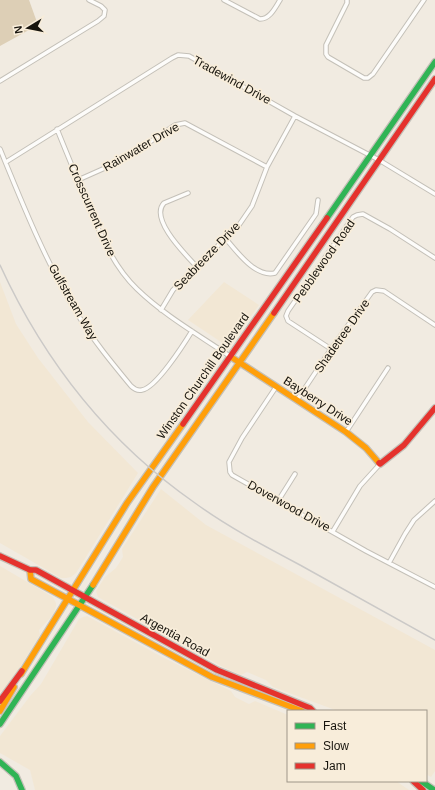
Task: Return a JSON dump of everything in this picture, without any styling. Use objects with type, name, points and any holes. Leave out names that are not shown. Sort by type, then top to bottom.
[{"type":"main road","name":"Winston Churchill Boulevard","points":[[0,711],[22,671],[128,503],[435,62]]},
{"type":"main road","name":"Winston Churchill Boulevard","points":[[0,724],[85,597],[153,487],[435,79]]},
{"type":"main road","name":"Bayberry Drive","points":[[230,357],[346,432],[366,448],[380,464]]},
{"type":"main road","points":[[380,464],[404,445],[432,417],[435,408]]},
{"type":"main road","name":"Argentia Road","points":[[0,556],[30,570],[36,570],[217,670],[312,710]]},
{"type":"main road","name":"Argentia Road","points":[[30,570],[31,579],[217,679],[299,710]]},
{"type":"main road","points":[[0,701],[22,671]]},
{"type":"main road","points":[[0,762],[16,776],[22,790]]},
{"type":"main road","points":[[414,782],[423,790]]},
{"type":"main road","points":[[422,782],[434,790]]},
{"type":"street","points":[[0,81],[104,16],[104,10],[101,6],[89,0]]},
{"type":"street","points":[[224,0],[260,19],[265,19],[280,0]]},
{"type":"street","points":[[347,0],[347,3],[326,45],[326,54],[328,57],[364,78],[368,78],[376,70],[424,0]]},
{"type":"street","name":"Tradewind Drive","points":[[6,162],[172,58],[183,55],[189,56],[295,116],[379,160],[435,194]]},
{"type":"street","name":"Seabreeze Drive","points":[[161,310],[173,290],[226,240],[239,225],[252,206],[267,167],[295,116]]},
{"type":"street","name":"Rainwater Drive","points":[[78,180],[123,160],[175,125],[185,123],[188,123],[267,167]]},
{"type":"street","name":"Crosscurrent Drive","points":[[57,129],[104,242],[115,262],[135,288],[161,310],[230,357]]},
{"type":"street","name":"Gulfstream Way","points":[[0,149],[49,260],[78,316],[131,386],[139,390],[147,388],[166,370],[192,331]]},
{"type":"street","points":[[188,193],[164,203],[161,206],[160,213],[171,237],[197,267]]},
{"type":"street","points":[[226,240],[245,260],[262,273],[269,275],[275,273],[316,214],[318,200]]},
{"type":"street","name":"Pebblewood Road","points":[[331,349],[288,320],[286,316],[353,217],[363,214],[390,229],[435,258]]},
{"type":"street","name":"Shadetree Drive","points":[[297,400],[372,292],[376,290],[384,291],[435,325]]},
{"type":"street","points":[[346,432],[388,368]]},
{"type":"street","name":"Doverwood Drive","points":[[276,387],[242,438],[229,462],[230,472],[232,475],[389,563],[435,587]]},
{"type":"street","points":[[333,531],[360,486],[380,464]]},
{"type":"street","points":[[278,501],[295,474]]},
{"type":"street","points":[[389,563],[404,534],[414,520],[435,501]]},
{"type":"shaded area","points":[[0,0],[29,0],[38,25],[0,46]]},
{"type":"shaded area","points":[[0,282],[16,324],[38,358],[88,422],[138,473],[76,573],[71,577],[61,578],[0,543]]},
{"type":"shaded area","points":[[224,282],[259,305],[233,341],[227,346],[188,320]]},
{"type":"shaded area","points":[[161,489],[206,525],[435,650],[435,771],[431,777],[427,775],[427,710],[335,710],[273,687],[266,680],[247,672],[241,675],[223,667],[98,597],[96,591],[105,577],[116,568],[123,557],[122,549]]},
{"type":"shaded area","points":[[0,566],[53,597],[56,606],[53,615],[39,630],[40,635],[7,688],[0,692]]},
{"type":"shaded area","points":[[87,616],[162,657],[231,691],[235,697],[249,704],[255,701],[287,715],[287,782],[397,782],[409,790],[35,790],[30,770],[0,753],[0,736],[30,696],[41,684],[79,619]]},
{"type":"railway","points":[[0,265],[17,300],[58,367],[107,427],[134,454],[195,503],[233,528],[435,640]]},
{"type":"traffic: fast","points":[[327,218],[435,62]]},
{"type":"traffic: fast","points":[[0,724],[93,585]]},
{"type":"traffic: fast","points":[[0,762],[16,776],[22,790]]},
{"type":"traffic: fast","points":[[422,782],[434,790]]},
{"type":"traffic: slow","points":[[93,585],[153,487],[274,313]]},
{"type":"traffic: slow","points":[[231,357],[346,432],[366,448],[379,463]]},
{"type":"traffic: slow","points":[[21,674],[127,503],[183,424]]},
{"type":"traffic: slow","points":[[30,570],[31,579],[212,677],[299,710]]},
{"type":"traffic: slow","points":[[0,711],[14,687]]},
{"type":"traffic: jam","points":[[274,313],[435,79]]},
{"type":"traffic: jam","points":[[183,424],[327,218]]},
{"type":"traffic: jam","points":[[379,463],[380,464],[404,445],[435,408]]},
{"type":"traffic: jam","points":[[0,556],[30,570],[36,570],[217,670],[312,710]]},
{"type":"traffic: jam","points":[[0,701],[22,671]]},
{"type":"traffic: jam","points":[[414,782],[423,790]]}]
